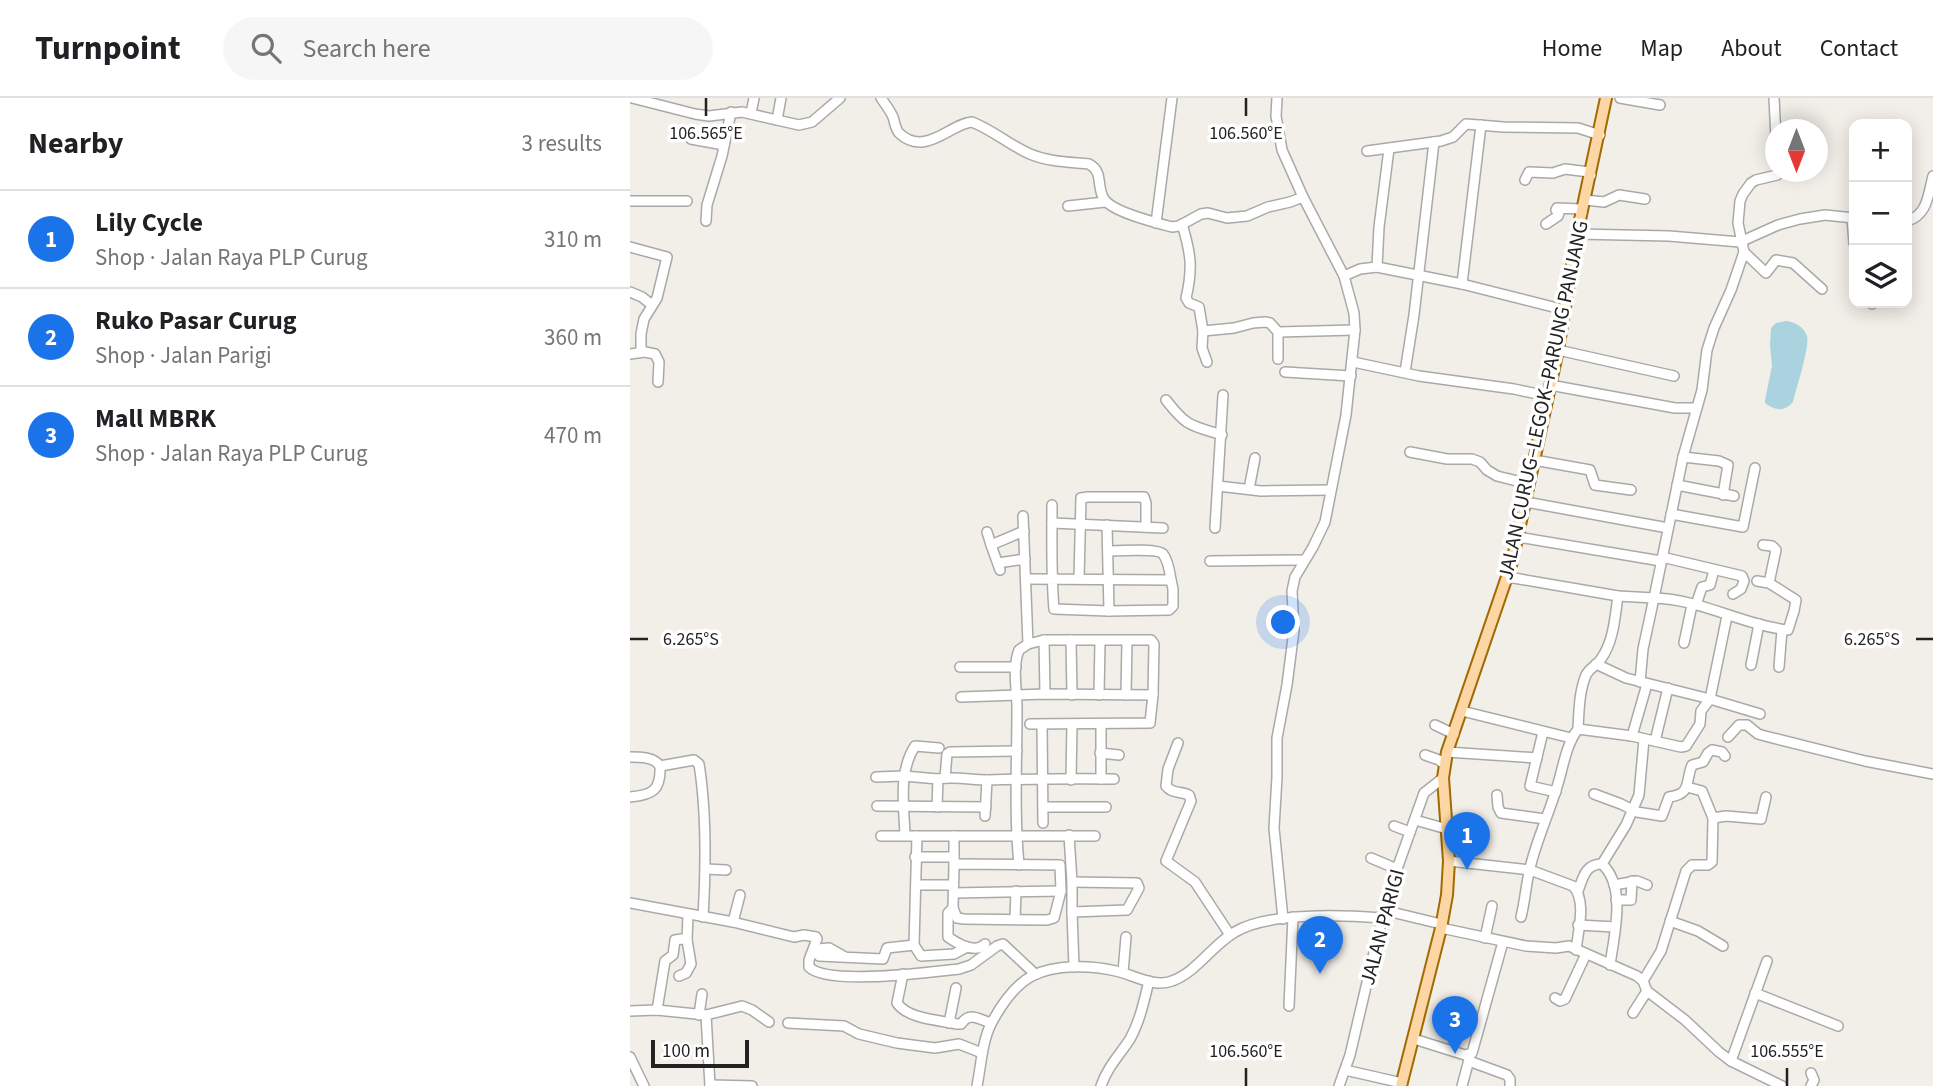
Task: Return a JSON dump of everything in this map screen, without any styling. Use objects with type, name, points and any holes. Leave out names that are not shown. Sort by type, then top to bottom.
[{"type":"main road","name":"JALAN CURUG–LEGOK–PARUNG PANJANG","points":[[1402,1085],[1447,895],[1449,860],[1443,778],[1447,752],[1508,577],[1518,537],[1558,350],[1577,234],[1606,98]]},
{"type":"street","points":[[636,98],[709,116],[731,112],[751,113],[804,124],[817,118],[840,98]]},
{"type":"street","points":[[751,113],[754,98]]},
{"type":"street","points":[[777,120],[780,98]]},
{"type":"street","points":[[881,98],[892,115],[897,130],[906,137],[915,140],[934,139],[964,123],[972,122],[1017,148],[1041,158],[1089,164],[1098,172],[1105,202],[1172,227],[1205,213],[1227,218],[1252,215],[1268,207],[1303,197]]},
{"type":"street","points":[[1156,223],[1172,98]]},
{"type":"street","points":[[1277,98],[1276,116],[1282,150],[1344,275],[1354,313],[1355,330],[1346,415],[1325,522],[1293,584],[1291,598],[1294,630],[1277,738],[1274,840],[1283,919]]},
{"type":"street","points":[[1620,98],[1660,105]]},
{"type":"street","points":[[1774,98],[1775,119]]},
{"type":"street","points":[[706,221],[707,205],[731,112]]},
{"type":"street","points":[[1367,151],[1453,137],[1466,124],[1578,128],[1600,135]]},
{"type":"street","points":[[1462,284],[1481,125]]},
{"type":"street","points":[[691,139],[724,145]]},
{"type":"street","points":[[1405,372],[1434,142]]},
{"type":"street","points":[[1377,267],[1389,149]]},
{"type":"street","points":[[1525,180],[1529,172],[1553,173],[1563,169],[1590,172],[1591,175]]},
{"type":"street","points":[[1912,219],[1922,212],[1933,176]]},
{"type":"street","points":[[1633,736],[1643,683],[1643,649],[1683,457],[1702,390],[1707,350],[1731,290],[1742,247],[1738,223],[1742,194],[1756,180],[1765,178]]},
{"type":"street","points":[[1585,200],[1602,202],[1619,195],[1645,199]]},
{"type":"street","points":[[630,201],[687,201]]},
{"type":"street","points":[[1068,205],[1105,202]]},
{"type":"street","points":[[1546,224],[1558,216],[1557,208],[1580,209],[1583,213]]},
{"type":"street","points":[[1742,247],[1778,225],[1825,215],[1849,218]]},
{"type":"street","points":[[1182,224],[1191,265],[1185,298],[1199,307],[1203,331],[1202,348],[1207,362]]},
{"type":"street","points":[[1577,234],[1669,236],[1742,247],[1766,273],[1776,260],[1793,263],[1822,289]]},
{"type":"street","points":[[630,247],[667,257],[657,298],[644,319],[641,352]]},
{"type":"street","points":[[1344,275],[1377,267],[1462,284],[1565,310]]},
{"type":"street","points":[[630,292],[652,305]]},
{"type":"street","points":[[1203,331],[1270,323],[1278,332],[1278,359]]},
{"type":"street","points":[[1278,332],[1355,330]]},
{"type":"street","points":[[1558,350],[1674,376]]},
{"type":"street","points":[[630,354],[655,354],[659,362],[659,382]]},
{"type":"street","points":[[1353,362],[1514,389],[1548,390],[1675,408],[1696,408]]},
{"type":"street","points":[[1285,372],[1351,376]]},
{"type":"street","points":[[1215,528],[1223,395]]},
{"type":"street","points":[[1166,400],[1185,422],[1222,435]]},
{"type":"street","points":[[1410,452],[1472,459],[1497,476],[1529,484]]},
{"type":"street","points":[[1683,457],[1719,461],[1728,465],[1723,495]]},
{"type":"street","points":[[1249,489],[1255,458]]},
{"type":"street","points":[[1534,460],[1590,470],[1595,485],[1630,489]]},
{"type":"street","points":[[1671,514],[1743,527],[1755,468]]},
{"type":"street","points":[[1677,485],[1734,496]]},
{"type":"street","points":[[1218,486],[1288,491],[1331,490]]},
{"type":"street","points":[[1079,579],[1080,500],[1083,497],[1144,497],[1146,527]]},
{"type":"street","points":[[1526,502],[1668,528]]},
{"type":"street","points":[[1052,505],[1055,610],[1171,608],[1174,593],[1163,554],[1108,551]]},
{"type":"street","points":[[1023,516],[1028,644]]},
{"type":"street","points":[[1052,523],[1163,528]]},
{"type":"street","points":[[1107,525],[1109,611]]},
{"type":"street","points":[[991,545],[1024,531]]},
{"type":"street","points":[[988,532],[999,567],[1025,559]]},
{"type":"street","points":[[1518,537],[1661,559],[1742,576],[1744,579],[1741,589],[1733,594]]},
{"type":"street","points":[[1763,545],[1772,545],[1776,550],[1769,583]]},
{"type":"street","points":[[1210,561],[1304,560]]},
{"type":"street","points":[[1684,643],[1694,605],[1702,587],[1710,585],[1714,570]]},
{"type":"street","points":[[1508,577],[1618,596],[1654,598],[1694,605],[1727,616],[1788,630],[1796,600],[1769,583],[1757,581]]},
{"type":"street","points":[[1026,579],[1171,580]]},
{"type":"street","points":[[1521,917],[1530,870],[1545,820],[1571,738],[1578,729],[1583,684],[1587,673],[1601,660],[1609,642],[1618,596]]},
{"type":"street","points":[[1578,729],[1686,746],[1700,724],[1701,711],[1710,699],[1727,616]]},
{"type":"street","points":[[1751,665],[1759,624]]},
{"type":"street","points":[[1779,667],[1783,629]]},
{"type":"street","points":[[1044,640],[1045,694]]},
{"type":"street","points":[[1019,865],[1016,835],[1016,667],[1019,650],[1028,644],[1044,640],[1153,641],[1150,723],[1030,724]]},
{"type":"street","points":[[1071,640],[1072,695]]},
{"type":"street","points":[[1126,695],[1127,640]]},
{"type":"street","points":[[1099,695],[1100,641]]},
{"type":"street","points":[[1595,664],[1626,678],[1760,714]]},
{"type":"street","points":[[960,667],[1016,667]]},
{"type":"street","points":[[1655,741],[1668,688]]},
{"type":"street","points":[[961,697],[1045,694],[1153,695]]},
{"type":"street","points":[[1462,711],[1571,738]]},
{"type":"street","points":[[1728,737],[1739,725],[1747,724],[1758,734],[1765,736],[1865,761],[1933,774]]},
{"type":"street","points":[[1042,725],[1043,823]]},
{"type":"street","points":[[1071,779],[1072,725]]},
{"type":"street","points":[[1101,725],[1101,779]]},
{"type":"street","points":[[1435,725],[1454,734]]},
{"type":"street","points":[[1543,732],[1531,786],[1556,792]]},
{"type":"street","points":[[1602,864],[1633,811],[1639,795],[1644,740]]},
{"type":"street","points":[[1178,743],[1168,769],[1166,786],[1170,790],[1189,795],[1191,801],[1166,861],[1195,882],[1230,935]]},
{"type":"street","points":[[905,835],[904,776],[907,761],[915,746],[939,748]]},
{"type":"street","points":[[1594,794],[1620,803],[1633,811],[1662,817],[1669,797],[1680,796],[1687,787],[1692,765],[1703,762],[1712,750],[1725,756]]},
{"type":"street","points":[[937,807],[947,754],[1017,751]]},
{"type":"street","points":[[1447,752],[1537,758]]},
{"type":"street","points":[[1100,753],[1119,755]]},
{"type":"street","points":[[1425,755],[1445,765]]},
{"type":"street","points":[[630,757],[647,758],[656,761],[660,766],[659,782],[655,789],[630,797]]},
{"type":"street","points":[[660,766],[694,760],[699,764],[706,869],[703,917]]},
{"type":"street","points":[[876,777],[1114,779]]},
{"type":"street","name":"JALAN PARIGI","points":[[1339,1086],[1358,1022],[1382,914],[1397,869],[1424,793],[1443,778]]},
{"type":"street","points":[[877,806],[985,811],[987,780]]},
{"type":"street","points":[[1643,981],[1661,951],[1686,871],[1692,865],[1708,865],[1712,862],[1713,818],[1702,791],[1687,787]]},
{"type":"street","points":[[1497,795],[1498,807],[1502,813],[1545,820]]},
{"type":"street","points":[[1713,818],[1726,816],[1760,819],[1766,797]]},
{"type":"street","points":[[1043,807],[1106,807]]},
{"type":"street","points":[[1415,820],[1447,829]]},
{"type":"street","points":[[1394,826],[1410,832]]},
{"type":"street","points":[[1069,835],[1074,967]]},
{"type":"street","points":[[881,836],[1095,836]]},
{"type":"street","points":[[917,836],[914,945],[921,956],[949,954],[967,947]]},
{"type":"street","points":[[915,857],[954,860],[1019,865],[1060,865],[1061,891],[1054,918],[957,918],[953,908],[952,889],[954,860],[954,836]]},
{"type":"street","points":[[1371,858],[1397,869]]},
{"type":"street","points":[[1449,860],[1530,870],[1573,886],[1578,891]]},
{"type":"street","points":[[1576,950],[1580,907],[1578,891],[1585,871],[1590,866],[1602,864],[1608,869],[1616,900],[1610,965]]},
{"type":"street","points":[[706,869],[726,870]]},
{"type":"street","points":[[1614,885],[1632,881],[1647,884]]},
{"type":"street","points":[[1616,900],[1631,900],[1632,881]]},
{"type":"street","points":[[1072,882],[1137,883],[1139,888],[1127,910],[1072,912]]},
{"type":"street","points":[[916,885],[952,889],[1061,891]]},
{"type":"street","points":[[1015,919],[1016,891]]},
{"type":"street","points":[[733,922],[740,895]]},
{"type":"street","points":[[630,904],[733,922],[794,937],[816,937],[809,967],[817,973],[859,977],[959,969],[971,965],[996,946],[1003,944],[1035,974]]},
{"type":"street","points":[[1485,938],[1492,906]]},
{"type":"street","points":[[949,954],[948,913],[953,908]]},
{"type":"street","points":[[977,1086],[982,1053],[991,1023],[1018,986],[1035,974],[1074,967],[1111,969],[1149,981],[1168,982],[1182,976],[1230,935],[1249,925],[1293,917],[1382,914],[1503,942],[1556,948],[1569,946],[1637,976],[1647,990],[1731,1061],[1782,1086]]},
{"type":"street","points":[[679,976],[686,973],[690,966],[688,915]]},
{"type":"street","points":[[1289,1006],[1293,917]]},
{"type":"street","points":[[1670,921],[1698,931],[1723,946]]},
{"type":"street","points":[[1578,925],[1615,927]]},
{"type":"street","points":[[948,937],[967,947],[979,949],[985,944]]},
{"type":"street","points":[[1123,972],[1126,937]]},
{"type":"street","points":[[657,1010],[664,961],[672,957],[676,940],[687,940]]},
{"type":"street","points":[[1462,1086],[1503,942]]},
{"type":"street","points":[[845,957],[883,959],[887,948],[914,945]]},
{"type":"street","points":[[1555,998],[1560,1001],[1565,999],[1586,954]]},
{"type":"street","points":[[1731,1061],[1767,961]]},
{"type":"street","points":[[903,974],[897,1002],[901,1008],[923,1017],[960,1025],[970,1016],[991,1023]]},
{"type":"street","points":[[1101,1086],[1108,1069],[1129,1040],[1138,1021],[1149,981]]},
{"type":"street","points":[[949,1023],[956,988]]},
{"type":"street","points":[[1633,1013],[1647,990]]},
{"type":"street","points":[[1755,993],[1838,1026]]},
{"type":"street","points":[[702,994],[710,1086],[752,1086]]},
{"type":"street","points":[[630,1011],[657,1010],[702,1015],[742,1006],[769,1022]]},
{"type":"street","points":[[788,1023],[844,1026],[859,1034],[897,1044],[935,1048],[959,1044],[982,1053]]},
{"type":"street","points":[[1414,1039],[1465,1055],[1507,1075],[1510,1086]]},
{"type":"street","points":[[630,1057],[644,1086]]},
{"type":"street","points":[[1345,1070],[1402,1085]]},
{"type":"street","points":[[1811,1073],[1814,1080],[1811,1086]]},
{"type":"water","points":[[1786,321],[1801,328],[1806,333],[1807,341],[1793,402],[1786,408],[1776,409],[1765,403],[1772,366],[1771,328],[1776,323]]},
{"type":"place","name":"Lily Cycle","points":[[1467,870]]},
{"type":"place","name":"Ruko Pasar Curug","points":[[1320,974]]},
{"type":"place","name":"Mall MBRK","points":[[1455,1054]]}]
